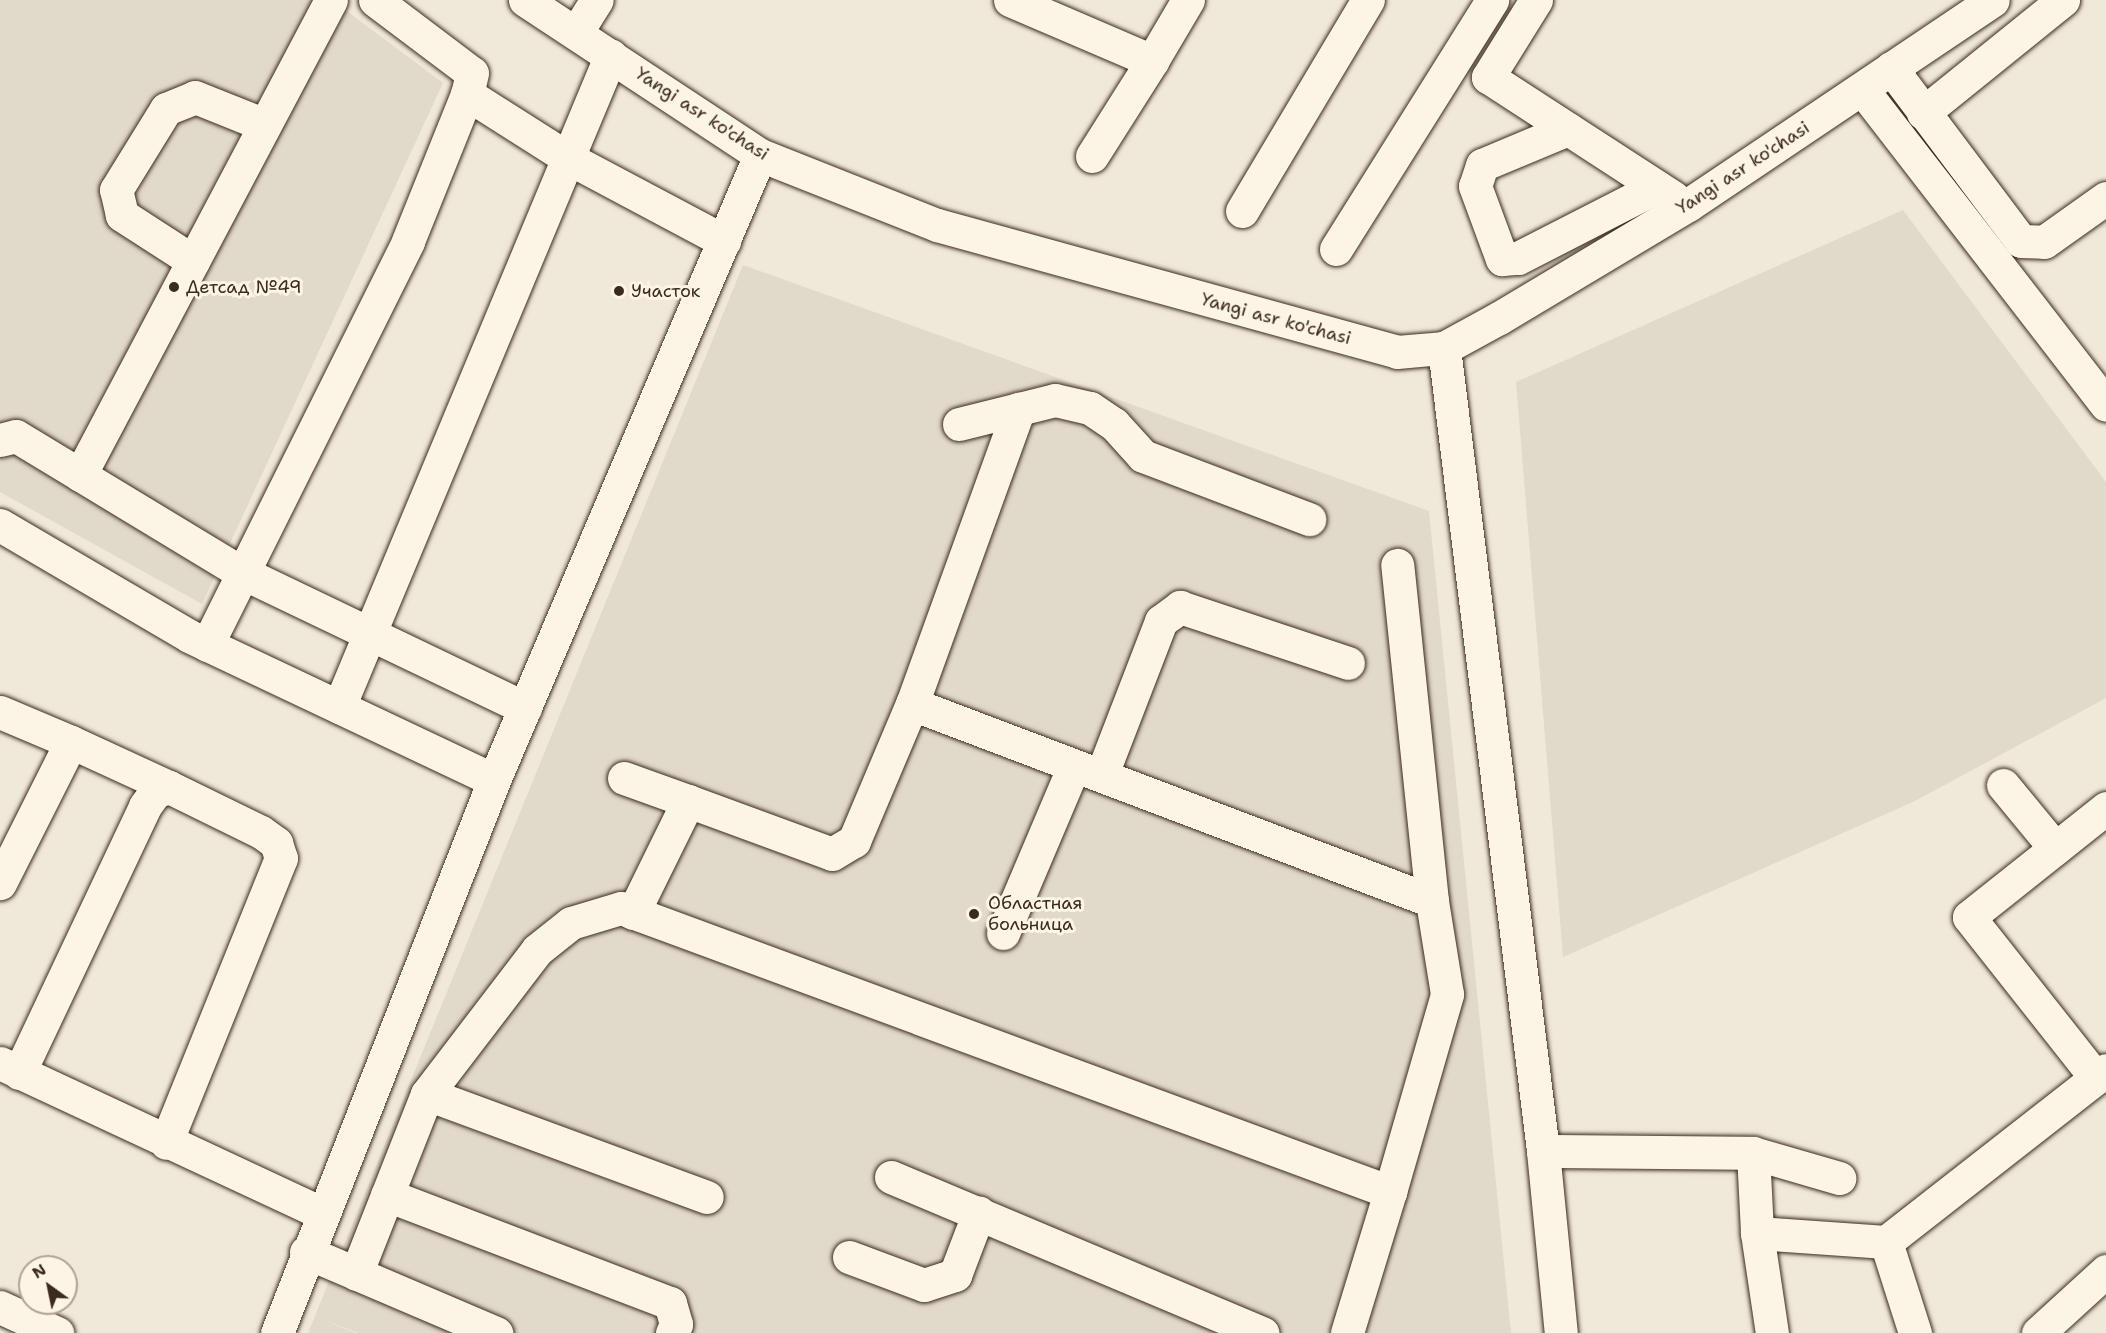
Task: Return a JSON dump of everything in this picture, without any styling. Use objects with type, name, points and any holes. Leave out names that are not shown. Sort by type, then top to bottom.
[{"type":"street","points":[[80,475],[331,0]]},
{"type":"street","points":[[207,645],[241,572],[408,241],[467,94],[472,73],[375,0]]},
{"type":"street","name":"Yangi asr ko'chasi","points":[[525,0],[760,155],[948,228],[1396,352],[1444,348],[1688,205],[1993,0]]},
{"type":"street","points":[[576,33],[597,0]]},
{"type":"street","points":[[1011,0],[1152,61]]},
{"type":"street","points":[[1092,156],[1188,0]]},
{"type":"street","points":[[1242,211],[1368,0]]},
{"type":"street","points":[[1336,249],[1492,0]]},
{"type":"street","points":[[1536,0],[1488,77],[1688,205]]},
{"type":"street","points":[[1923,112],[2063,0]]},
{"type":"street","points":[[339,707],[612,56]]},
{"type":"street","points":[[1891,68],[2020,241],[2044,242],[2106,198]]},
{"type":"street","points":[[1862,89],[2106,405]]},
{"type":"street","points":[[467,94],[568,158],[724,241]]},
{"type":"street","points":[[193,261],[122,214],[116,190],[166,109],[195,97],[265,125]]},
{"type":"street","points":[[1568,129],[1482,165],[1475,186],[1502,259],[1518,258],[1657,187]]},
{"type":"street","points":[[277,1333],[321,1213],[494,780],[760,155]]},
{"type":"street","points":[[1444,348],[1544,1151],[1561,1333]]},
{"type":"street","points":[[959,424],[1055,399],[1090,408],[1114,424],[1143,456],[1309,519]]},
{"type":"street","points":[[624,778],[832,854],[854,841],[912,704],[1020,409]]},
{"type":"street","points":[[0,440],[16,436],[241,572],[369,636],[525,708]]},
{"type":"street","points":[[0,525],[207,645],[494,780]]},
{"type":"street","points":[[1347,1333],[1447,994],[1432,901],[1397,565]]},
{"type":"street","points":[[1003,933],[1088,770],[1161,621],[1180,607],[1348,663]]},
{"type":"street","points":[[912,704],[1432,901]]},
{"type":"street","points":[[0,712],[169,787],[261,832],[276,843],[281,858],[166,1143]]},
{"type":"street","points":[[0,884],[71,742]]},
{"type":"street","points":[[2003,785],[2055,848]]},
{"type":"street","points":[[169,787],[156,792],[145,806],[9,1068],[166,1143],[321,1213]]},
{"type":"street","points":[[633,913],[688,801]]},
{"type":"street","points":[[1757,1233],[1886,1242],[2101,1074],[1969,916],[2106,808]]},
{"type":"street","points":[[356,1274],[427,1094],[537,950],[571,923],[621,909],[1390,1192]]},
{"type":"street","points":[[427,1094],[708,1197]]},
{"type":"street","points":[[1544,1151],[1753,1153],[1839,1178]]},
{"type":"street","points":[[1753,1153],[1757,1233],[1772,1333]]},
{"type":"street","points":[[891,1177],[1263,1333]]},
{"type":"street","points":[[387,1194],[670,1303],[676,1324],[672,1333]]},
{"type":"street","points":[[849,1257],[924,1285],[955,1275],[979,1212]]},
{"type":"street","points":[[1886,1242],[1915,1333]]},
{"type":"street","points":[[306,1252],[496,1333]]},
{"type":"street","points":[[2038,1333],[2102,1282]]},
{"type":"street","points":[[0,1307],[57,1333]]},
{"type":"shaded area","name":"Детсад №49","points":[[0,0],[332,0],[443,83],[202,604],[0,492]]},
{"type":"shaded area","points":[[1903,210],[2106,482],[2106,698],[1913,802],[1563,957],[1516,382]]},
{"type":"shaded area","name":"Областная больница","points":[[743,265],[1429,511],[1511,1333],[358,1333],[316,1317],[355,1333],[308,1333]]},
{"type":"place","name":"Детсад №49","points":[[174,287]]},
{"type":"place","name":"Участок","points":[[619,291]]},
{"type":"place","name":"Областная больница","points":[[974,914]]}]
